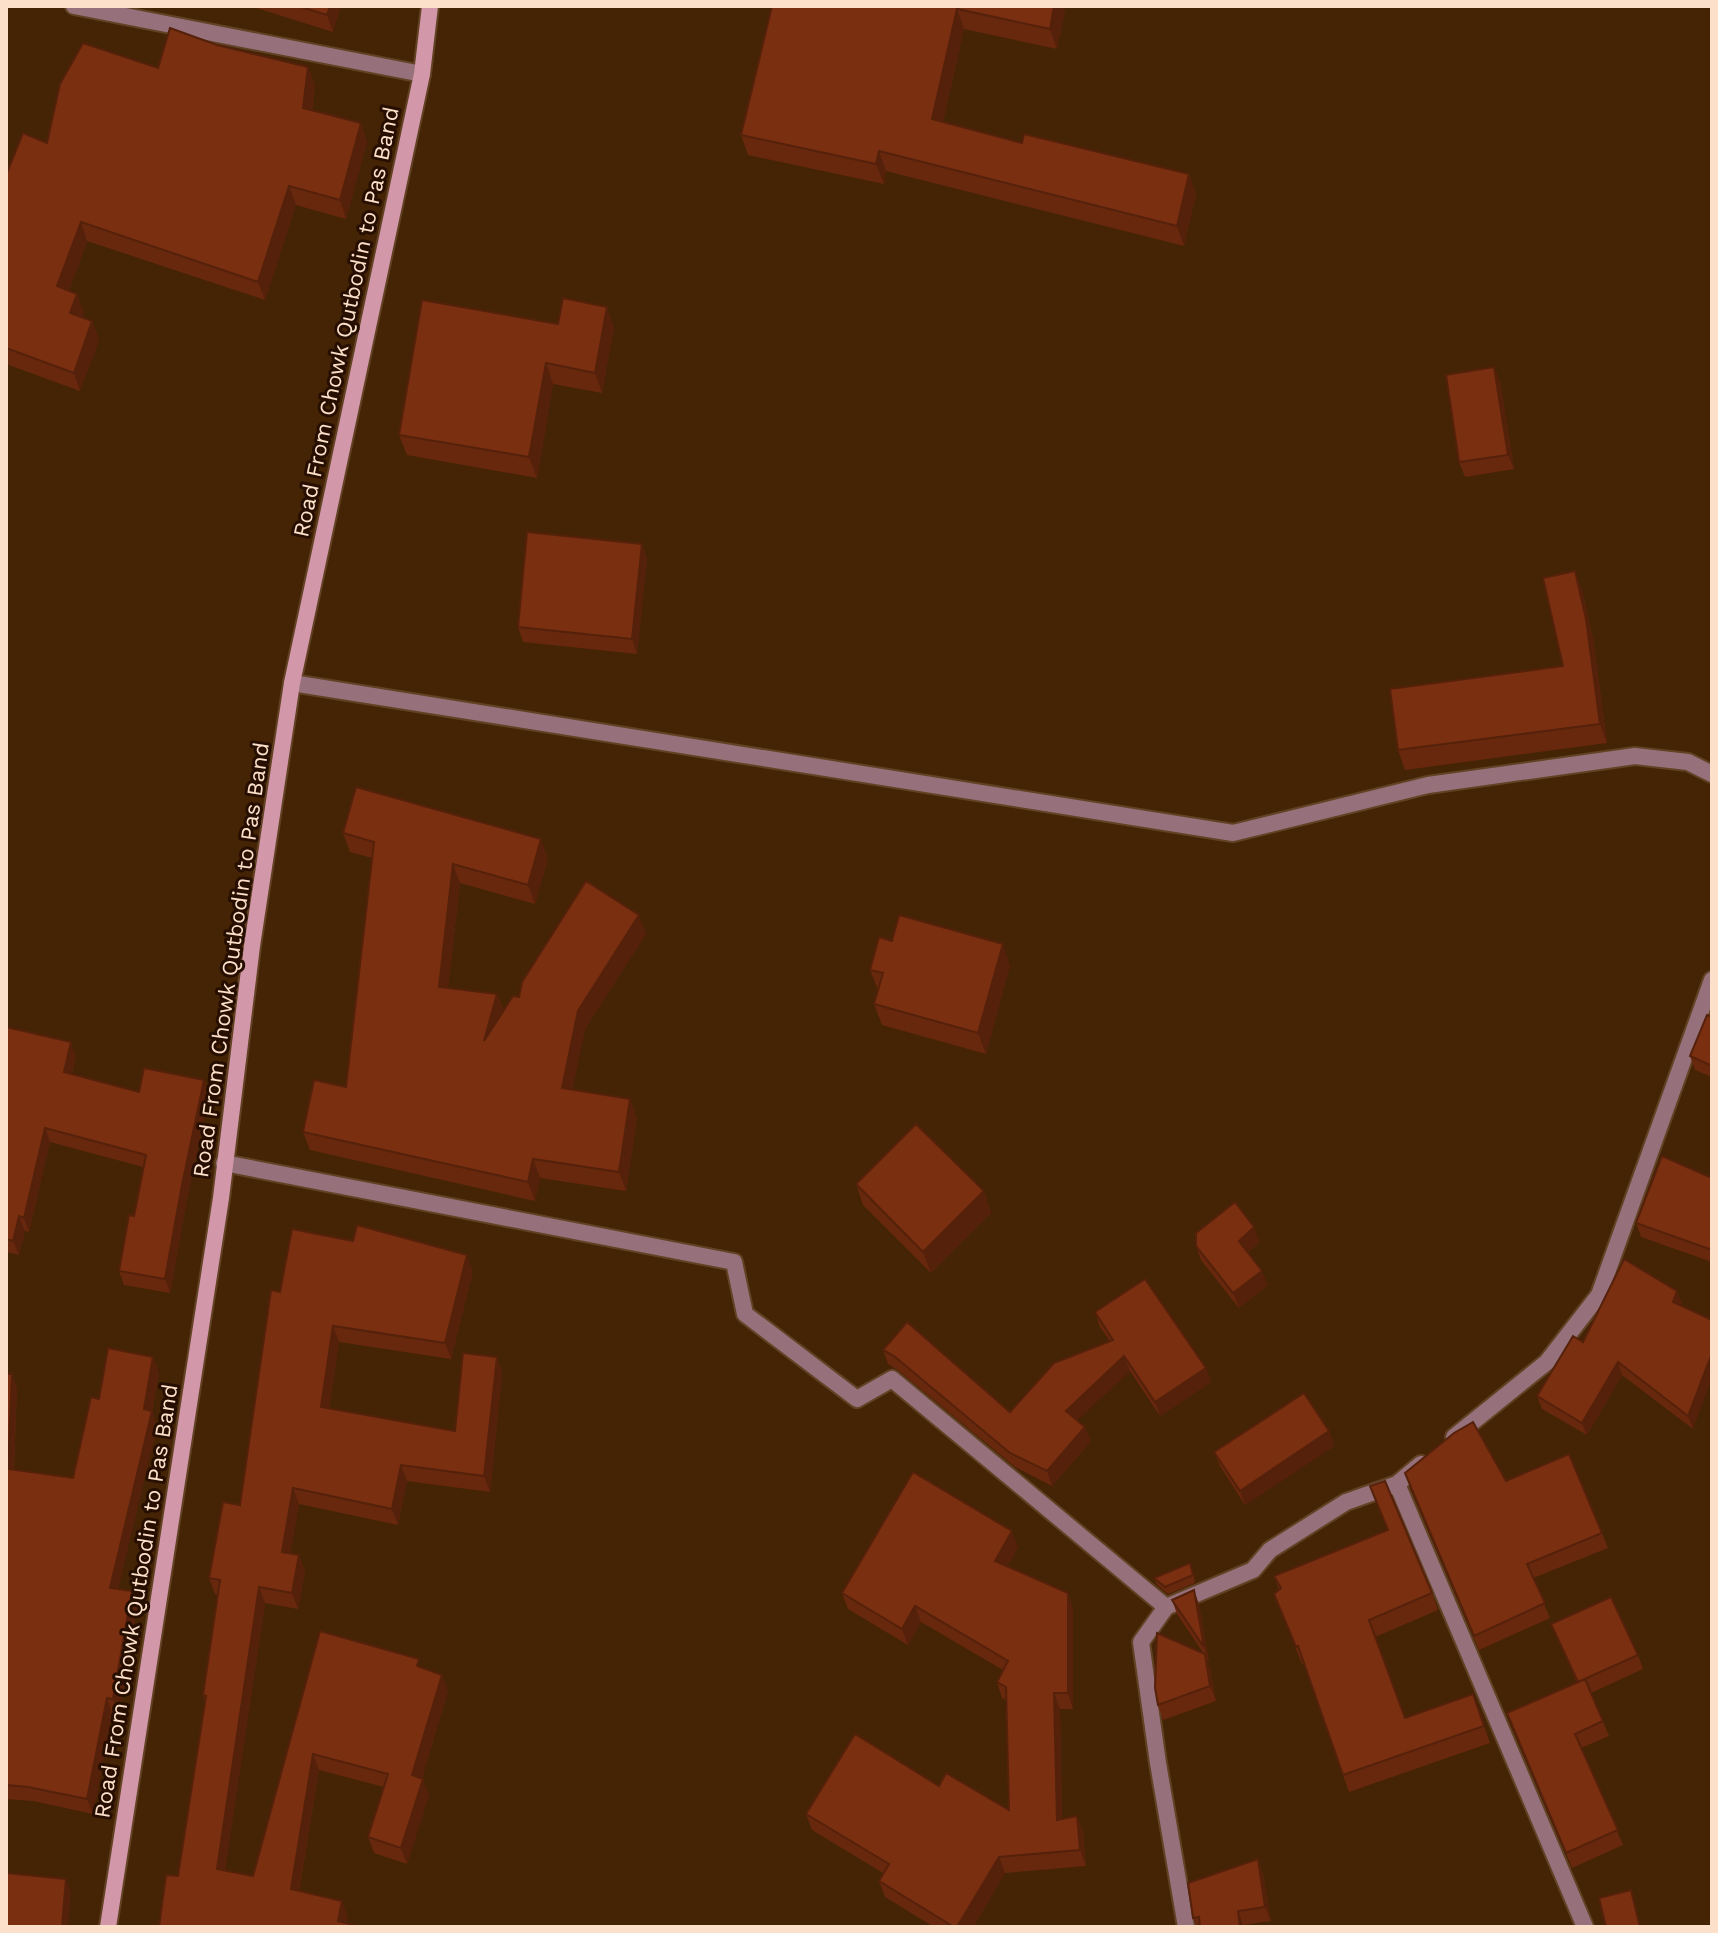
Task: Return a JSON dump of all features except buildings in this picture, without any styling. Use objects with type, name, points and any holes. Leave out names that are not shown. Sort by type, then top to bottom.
[{"type":"main road","name":"Road From Chowk Qutbodin to Pas Band","points":[[108,1927],[221,1198],[252,946],[292,683],[422,74],[430,6]]},
{"type":"street","points":[[74,6],[422,74]]},
{"type":"street","points":[[292,683],[1233,833],[1428,785],[1635,756],[1688,762],[1712,774]]},
{"type":"street","points":[[1186,1927],[1141,1642],[1166,1607],[1253,1570],[1270,1550],[1346,1502],[1397,1484],[1547,1362],[1599,1295],[1712,980]]},
{"type":"street","points":[[224,1163],[734,1262],[745,1314],[857,1399],[892,1379],[1166,1607]]},
{"type":"street","points":[[1397,1484],[1585,1927]]}]
